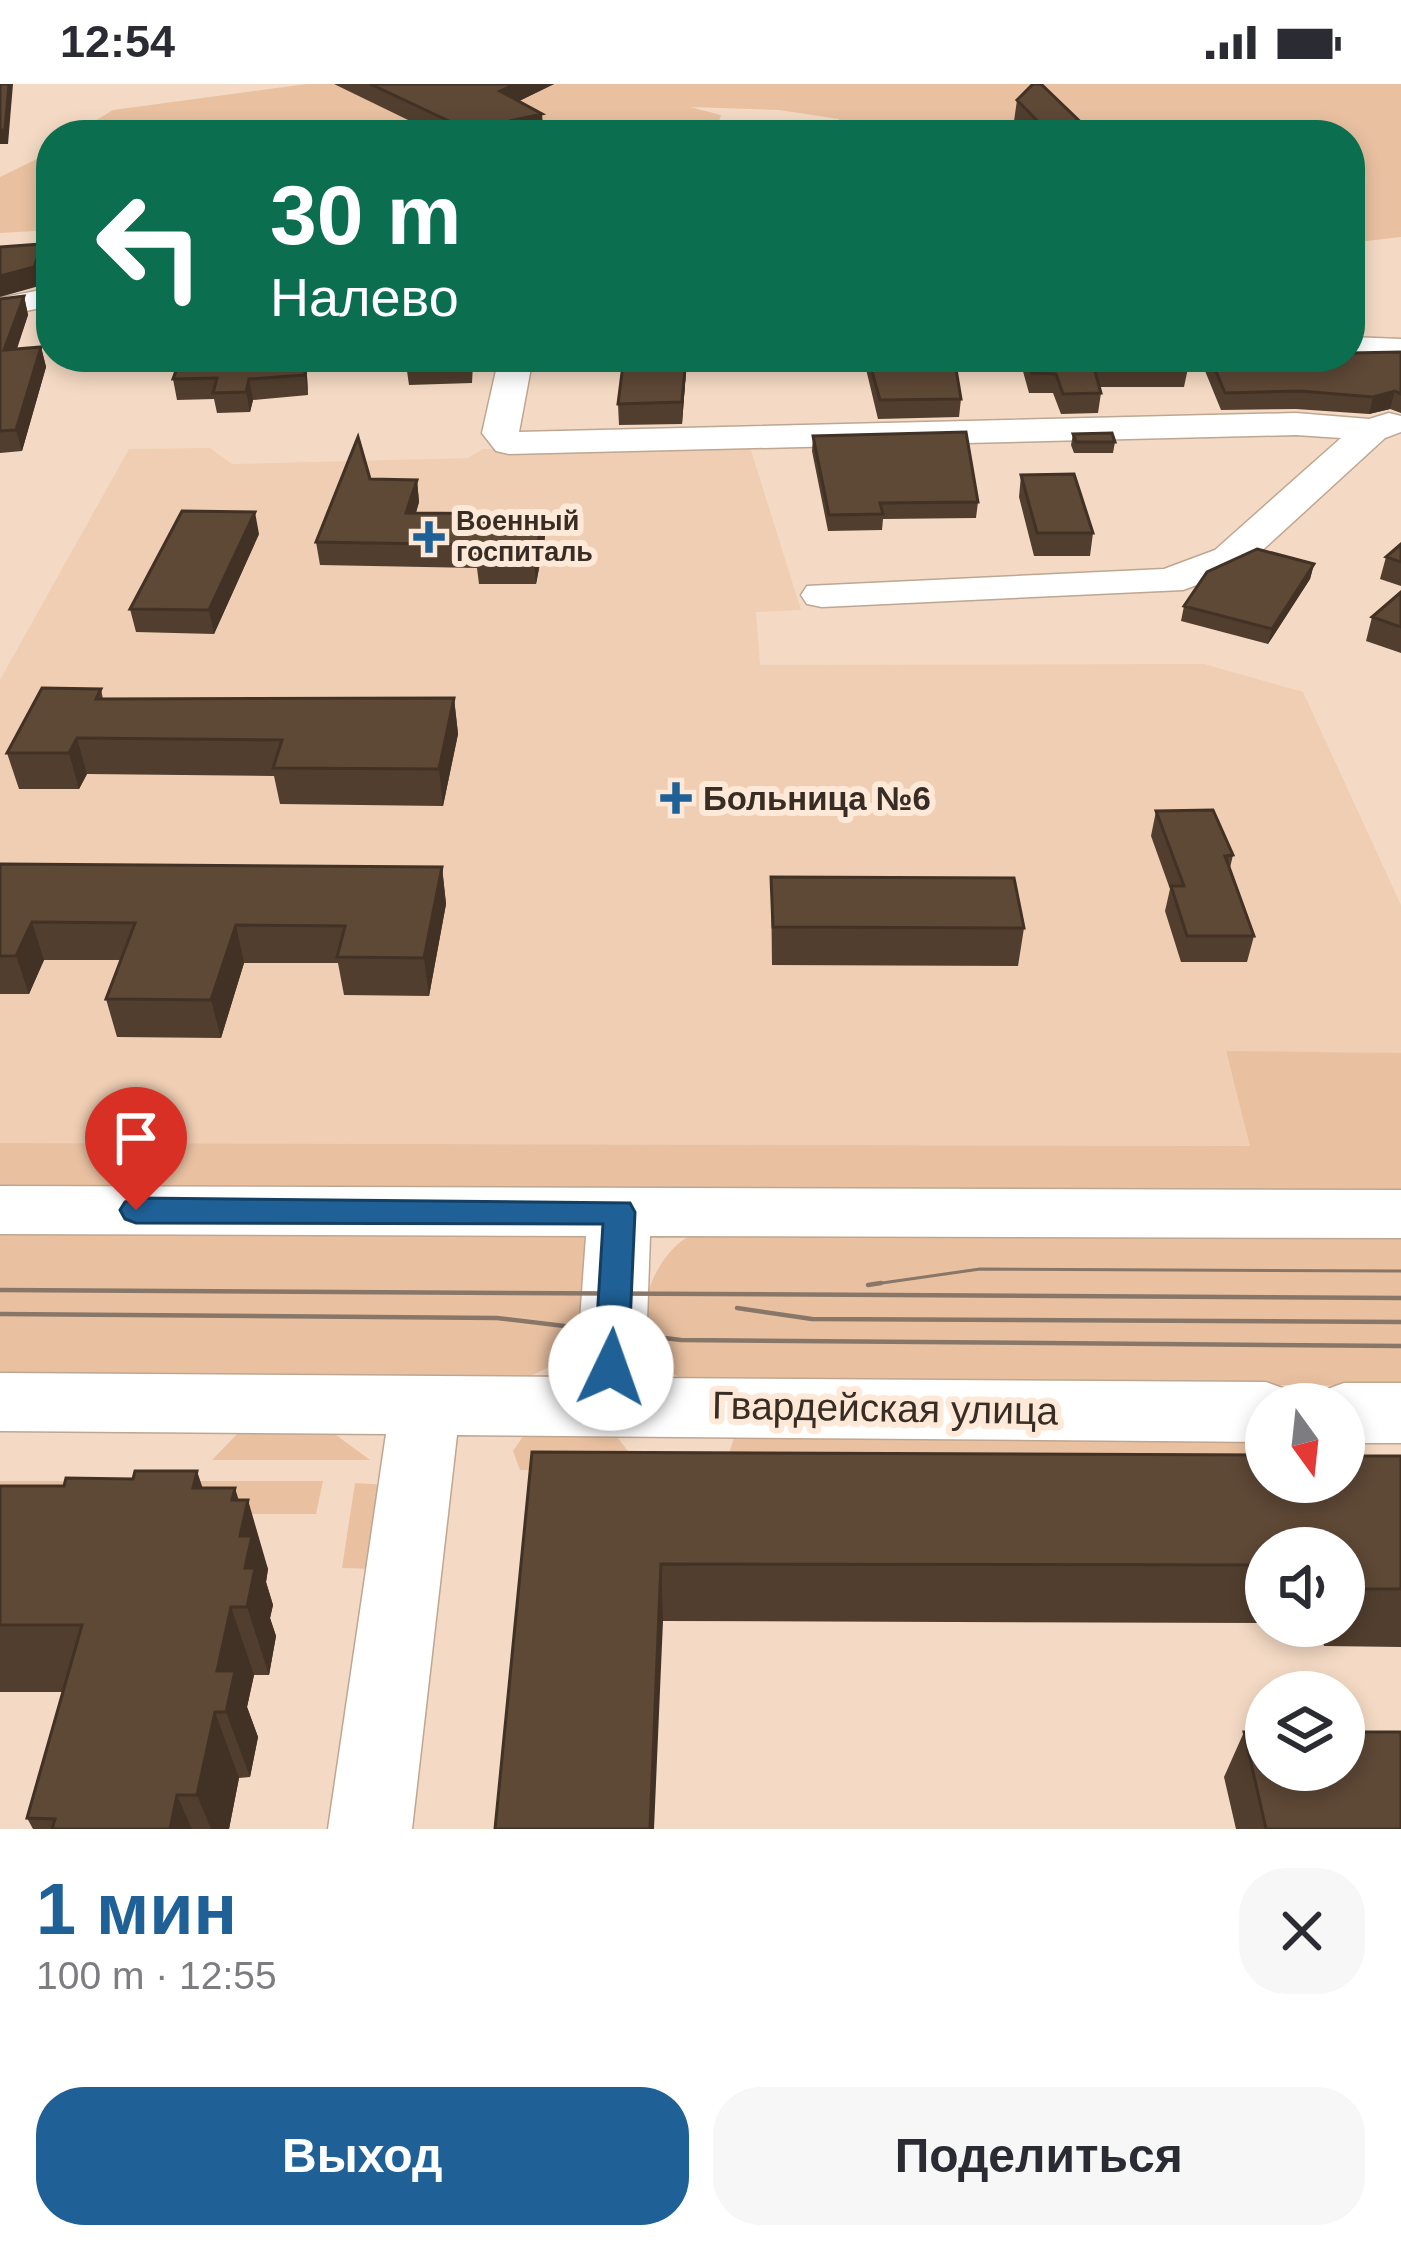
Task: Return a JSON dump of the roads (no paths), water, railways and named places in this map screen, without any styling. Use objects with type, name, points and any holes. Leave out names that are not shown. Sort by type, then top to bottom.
[{"type":"street","points":[[0,308],[36,300]]},
{"type":"street","points":[[1365,347],[1401,350]]},
{"type":"street","points":[[513,372],[500,433],[509,443],[1386,425]]},
{"type":"street","points":[[822,595],[1169,581],[1229,559],[1386,425]]},
{"type":"street","points":[[0,1210],[1401,1214]]},
{"type":"street","points":[[609,1406],[619,1212]]},
{"type":"street","name":"Гвардейская улица","points":[[0,1402],[1245,1412]]},
{"type":"street","points":[[370,1829],[425,1406]]},
{"type":"street","points":[[1365,1413],[1401,1413]]},
{"type":"tram line","points":[[881,1283],[868,1285],[980,1269],[1401,1271]]},
{"type":"tram line","points":[[0,1290],[1401,1298]]},
{"type":"tram line","points":[[737,1308],[812,1319],[1401,1322]]},
{"type":"tram line","points":[[0,1314],[497,1318],[681,1340],[1401,1346]]},
{"type":"place","name":"Военный госпиталь","points":[[429,537]]},
{"type":"place","name":"Больница №6","points":[[676,798]]}]
